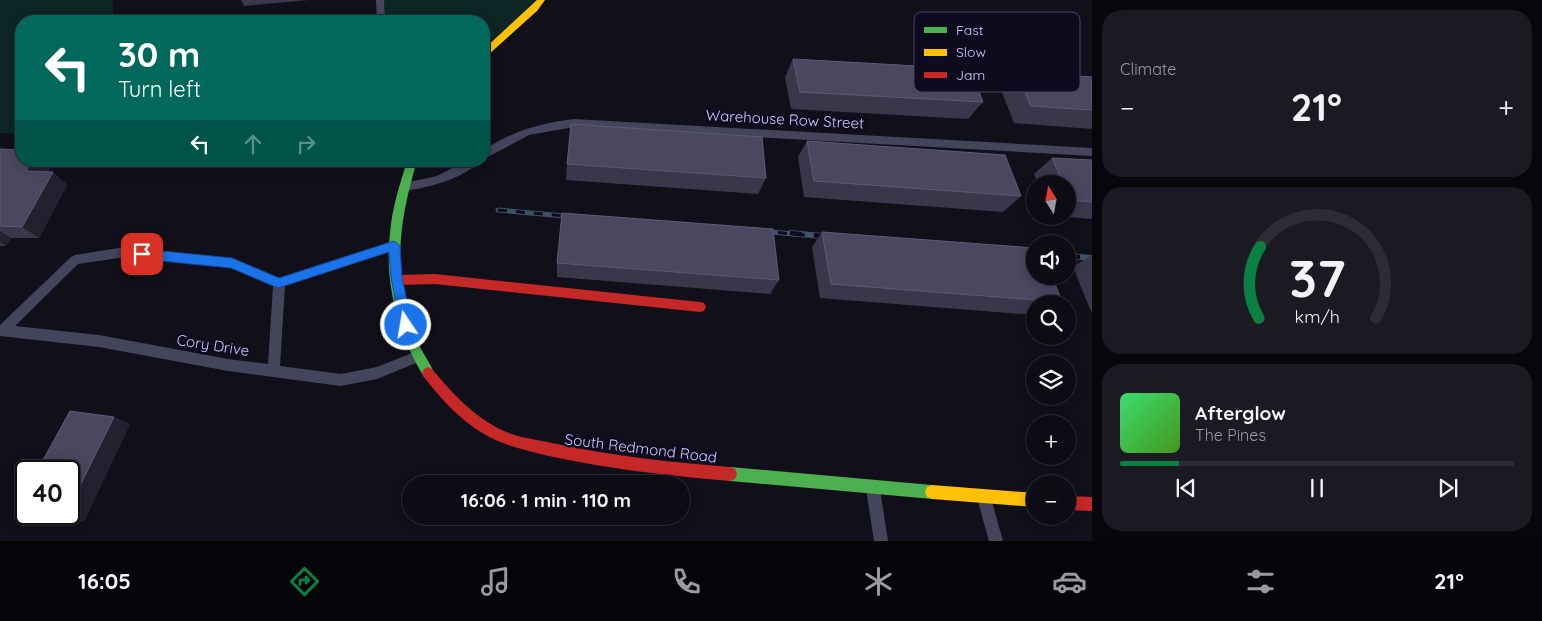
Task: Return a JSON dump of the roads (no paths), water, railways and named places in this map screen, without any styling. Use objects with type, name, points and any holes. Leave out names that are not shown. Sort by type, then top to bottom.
[{"type":"street","points":[[490,48],[541,0]]},
{"type":"street","name":"South Redmond Road","points":[[410,167],[397,216],[394,246],[397,280],[406,325],[417,357],[438,386],[464,412],[511,440],[574,457],[630,464],[873,488],[1026,499]]},
{"type":"street","points":[[397,280],[453,281],[700,307]]},
{"type":"street","points":[[1076,503],[1092,504]]},
{"type":"lane","points":[[380,0],[381,15]]},
{"type":"lane","name":"Warehouse Row Street","points":[[490,151],[514,135],[551,125],[574,123],[1092,152]]},
{"type":"lane","points":[[405,187],[431,184],[466,167]]},
{"type":"lane","points":[[1,330],[75,260],[125,252],[232,263],[278,283],[394,246]]},
{"type":"lane","points":[[274,370],[278,283]]},
{"type":"lane","name":"Cory Drive","points":[[1,330],[99,341],[228,365],[341,380],[377,373],[417,357]]},
{"type":"lane","points":[[873,488],[881,541]]},
{"type":"lane","points":[[983,496],[996,541]]},
{"type":"railway","points":[[498,210],[576,217]]},
{"type":"railway","points":[[760,231],[805,235]]},
{"type":"railway","points":[[790,233],[832,237]]},
{"type":"railway","points":[[1076,257],[1092,258]]}]
